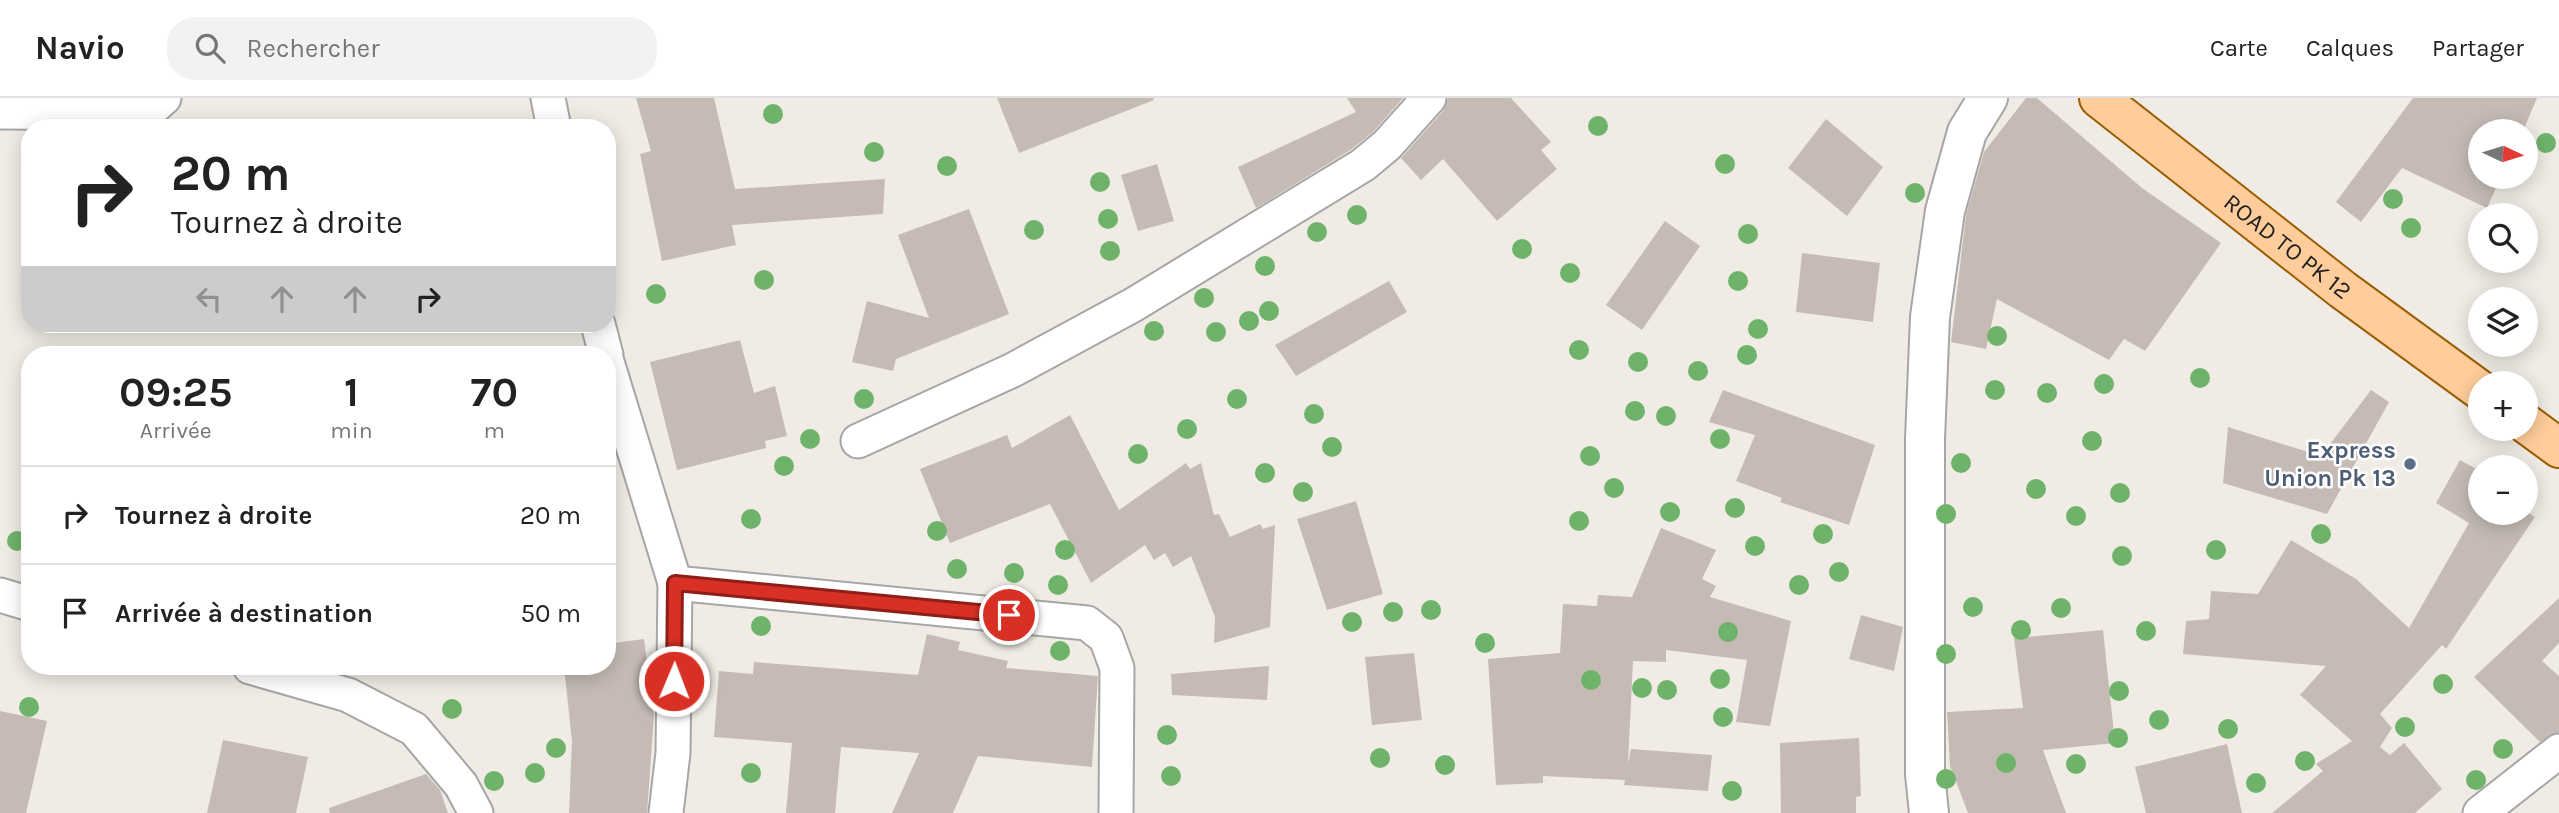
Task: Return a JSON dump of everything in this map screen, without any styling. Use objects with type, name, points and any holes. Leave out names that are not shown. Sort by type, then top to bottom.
[{"type":"main road","name":"ROAD TO PK 12","points":[[2099,98],[2343,290],[2468,381]]},
{"type":"main road","points":[[2538,433],[2559,448]]},
{"type":"street","points":[[0,113],[147,113],[164,98]]},
{"type":"street","points":[[548,98],[552,119]]},
{"type":"street","points":[[859,440],[1013,370],[1133,305],[1363,165],[1387,145],[1429,98]]},
{"type":"street","points":[[1930,813],[1926,774],[1925,439],[1930,317],[1945,211],[1967,132],[1988,98]]},
{"type":"street","points":[[616,391],[675,583],[673,754],[666,813]]},
{"type":"street","points":[[675,583],[1087,623],[1106,638],[1118,668],[1116,813]]},
{"type":"street","points":[[0,595],[21,601]]},
{"type":"street","points":[[278,675],[348,695],[414,729],[461,785],[475,813]]},
{"type":"street","points":[[2480,813],[2559,751]]},
{"type":"building","points":[[636,98],[714,98],[735,189],[885,179],[883,214],[732,225],[736,245],[662,261],[640,154],[651,151]]},
{"type":"building","points":[[997,98],[1153,98],[1154,100],[1019,153]]},
{"type":"building","points":[[1347,98],[1403,98],[1374,131],[1352,149],[1256,208],[1238,167],[1356,112]]},
{"type":"building","points":[[1448,98],[1511,98],[1551,142],[1541,150],[1557,169],[1497,221],[1443,159],[1421,180],[1401,158],[1443,111]]},
{"type":"building","points":[[2026,98],[2037,98],[2142,188],[2221,243],[2145,351],[2124,339],[2109,360],[1997,299],[1986,349],[1951,342],[1966,215],[1984,152]]},
{"type":"building","points":[[2413,98],[2537,98],[2528,119],[2468,119],[2468,189],[2496,189],[2489,203],[2476,203],[2402,168],[2361,222],[2336,202]]},
{"type":"building","points":[[1826,119],[1883,167],[1847,216],[1788,168]]},
{"type":"building","points":[[1157,164],[1174,221],[1138,231],[1121,175]]},
{"type":"building","points":[[969,209],[1009,314],[896,359],[893,371],[852,362],[867,301],[929,318],[898,235]]},
{"type":"building","points":[[1665,221],[1700,246],[1642,330],[1606,305]]},
{"type":"building","points":[[1802,253],[1880,263],[1873,322],[1796,312]]},
{"type":"building","points":[[1389,281],[1407,312],[1296,376],[1275,345]]},
{"type":"building","points":[[740,340],[754,393],[775,386],[787,436],[765,441],[766,448],[677,470],[650,362]]},
{"type":"building","points":[[1723,390],[1875,445],[1849,525],[1780,502],[1782,498],[1736,481],[1755,435],[1709,422]]},
{"type":"building","points":[[2371,390],[2389,402],[2327,514],[2223,483],[2228,427],[2321,456]]},
{"type":"building","points":[[1070,415],[1119,510],[1186,463],[1190,469],[1201,463],[1214,515],[1219,514],[1230,537],[1260,524],[1263,529],[1275,525],[1270,627],[1214,643],[1215,617],[1191,556],[1173,567],[1165,553],[1154,560],[1145,545],[1091,583],[1050,504],[950,543],[920,469],[1007,435],[1012,448]]},
{"type":"building","points":[[2460,460],[2468,464],[2468,522],[2436,503]]},
{"type":"building","points":[[1356,501],[1383,594],[1327,610],[1297,519]]},
{"type":"building","points":[[2468,525],[2530,525],[2446,649],[2442,645],[2380,714],[2392,728],[2380,747],[2390,755],[2404,743],[2442,789],[2415,813],[2272,813],[2323,771],[2316,764],[2352,741],[2300,695],[2326,666],[2183,654],[2186,621],[2209,619],[2211,591],[2258,594],[2291,540],[2356,579],[2409,628]]},
{"type":"building","points":[[1661,528],[1716,550],[1702,579],[1716,586],[1710,597],[1791,621],[1770,726],[1736,722],[1747,660],[1666,650],[1666,662],[1633,661],[1628,763],[1631,749],[1712,755],[1708,791],[1624,785],[1625,780],[1543,776],[1543,783],[1496,785],[1488,659],[1560,653],[1563,604],[1597,606],[1598,595],[1632,597]]},
{"type":"building","points":[[2559,598],[2559,643],[2542,661],[2559,676],[2559,732],[2540,742],[2474,677]]},
{"type":"building","points":[[1861,615],[1903,627],[1894,671],[1849,659]]},
{"type":"building","points":[[2103,630],[2115,743],[2043,750],[2066,813],[1968,813],[1950,766],[1947,712],[2023,708],[2014,638]]},
{"type":"building","points":[[927,634],[960,642],[958,650],[1008,661],[1006,668],[1098,676],[1092,767],[978,756],[953,813],[892,813],[919,753],[841,747],[835,813],[786,813],[792,743],[714,737],[719,671],[753,674],[754,662],[918,675]]},
{"type":"building","points":[[644,639],[654,716],[647,813],[569,813],[572,741],[565,675],[616,675],[616,643]]},
{"type":"building","points":[[1414,653],[1422,720],[1372,725],[1365,657]]},
{"type":"building","points":[[1269,666],[1267,700],[1172,695],[1171,674]]},
{"type":"building","points":[[0,711],[47,721],[26,813],[0,813]]},
{"type":"building","points":[[1859,738],[1861,796],[1856,797],[1856,813],[1781,813],[1780,743]]},
{"type":"building","points":[[223,740],[308,757],[296,813],[207,813]]},
{"type":"building","points":[[2227,744],[2242,813],[2146,813],[2135,767]]},
{"type":"building","points":[[426,774],[440,790],[448,813],[330,813],[329,808]]},
{"type":"place","name":"Express Union Pk 13","points":[[2410,464]]},
{"type":"route","points":[[674,681],[675,583],[1009,615]]}]
